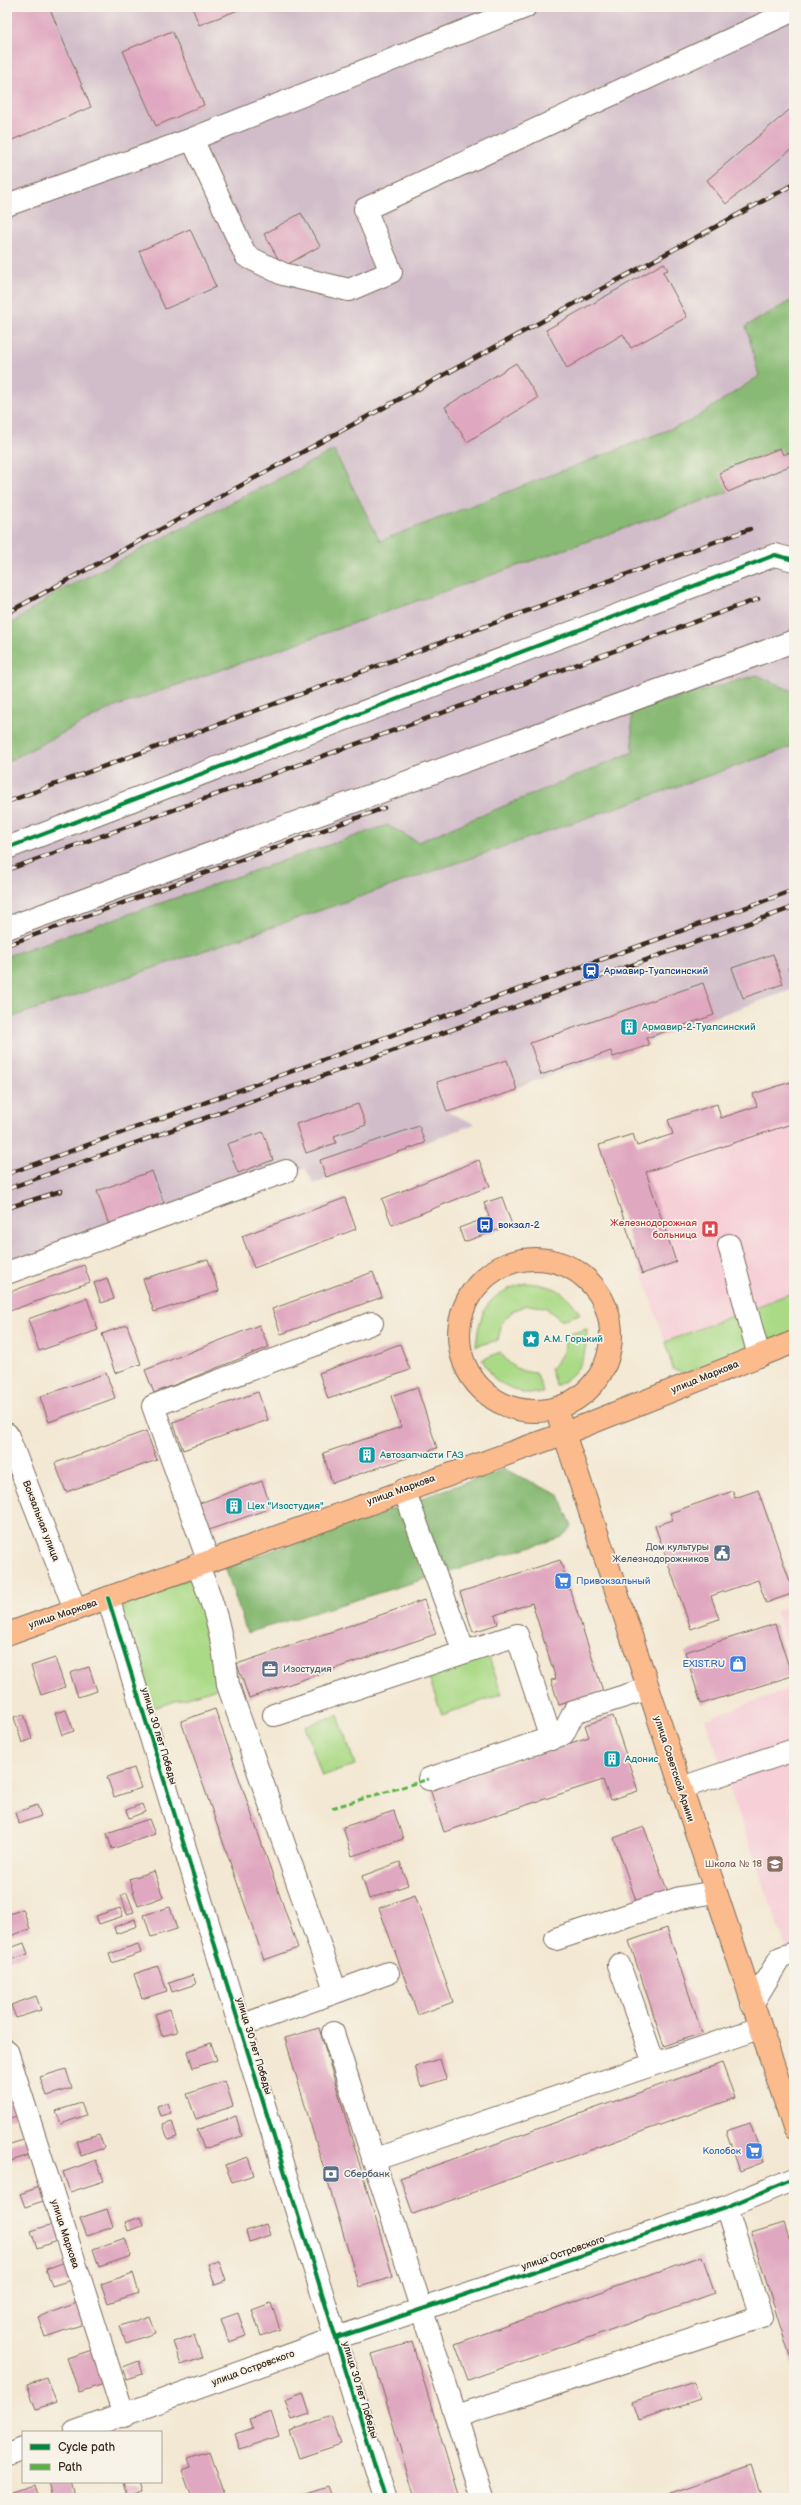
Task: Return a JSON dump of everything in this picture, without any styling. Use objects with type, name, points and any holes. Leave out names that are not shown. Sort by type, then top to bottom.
[{"type":"main road","points":[[535,1258],[559,1262],[580,1273],[597,1290],[608,1312],[612,1332],[610,1352],[602,1371],[590,1388],[580,1396],[556,1409],[532,1412],[509,1408],[488,1396],[477,1385],[461,1359],[457,1335],[461,1311],[472,1290],[489,1273],[511,1262],[535,1258]]},
{"type":"main road","name":"улица Маркова","points":[[7,1634],[108,1598],[202,1562],[563,1434],[794,1342]]},
{"type":"main road","name":"улица Советской Армии","points":[[556,1409],[647,1689],[794,2128]]},
{"type":"street","points":[[7,205],[192,138],[525,7]]},
{"type":"street","points":[[192,138],[246,256],[283,274],[349,290],[391,272],[365,209],[794,10]]},
{"type":"street","points":[[7,848],[775,555],[794,560]]},
{"type":"street","points":[[7,928],[794,641]]},
{"type":"street","points":[[7,1273],[286,1171]]},
{"type":"street","points":[[729,1245],[759,1356]]},
{"type":"street","points":[[336,1992],[228,1685],[225,1655],[211,1594],[153,1406],[372,1323]]},
{"type":"street","name":"Вокзальная улица","points":[[7,1433],[75,1609]]},
{"type":"street","points":[[404,1490],[464,1652]]},
{"type":"street","name":"улица 30 лет Победы","points":[[108,1598],[385,2498]]},
{"type":"street","points":[[274,1715],[517,1635],[551,1739]]},
{"type":"street","points":[[430,1779],[551,1739],[563,1734],[574,1712],[647,1689]]},
{"type":"street","points":[[680,1788],[794,1750]]},
{"type":"street","points":[[556,1939],[680,1898],[715,1892]]},
{"type":"street","points":[[752,2004],[780,1958],[794,1954]]},
{"type":"street","points":[[619,1966],[654,2063]]},
{"type":"street","points":[[240,2026],[388,1973]]},
{"type":"street","points":[[372,2160],[760,2028]]},
{"type":"street","points":[[333,2033],[372,2160],[457,2416],[482,2498]]},
{"type":"street","name":"улица Маркова","points":[[7,2052],[124,2416]]},
{"type":"street","name":"улица Островского","points":[[78,2431],[124,2416],[336,2338],[726,2207],[794,2179]]},
{"type":"street","points":[[457,2416],[760,2317],[726,2207]]},
{"type":"street","points":[[7,2455],[22,2449]]},
{"type":"shaded area","points":[[7,7],[794,7],[794,989],[448,1112],[475,1124],[314,1184],[305,1168],[7,1280]]},
{"type":"shaded area","name":"Железнодорожная больница","points":[[794,1081],[794,1292],[665,1342],[599,1145],[633,1134],[637,1146],[673,1134],[668,1120],[717,1104],[721,1118],[757,1106],[753,1094]]},
{"type":"shaded area","points":[[794,1605],[794,1666],[775,1611]]},
{"type":"shaded area","name":"Школа № 18","points":[[794,1687],[794,1970],[705,1719]]},
{"type":"green space","points":[[794,299],[794,450],[783,455],[779,448],[720,473],[728,492],[109,709],[7,762],[7,627],[54,594],[334,450],[380,541],[691,421],[759,376],[746,326]]},
{"type":"green space","points":[[757,675],[794,692],[794,746],[7,1019],[7,956],[387,825],[418,842],[633,752],[631,711]]},
{"type":"green space","points":[[526,1283],[544,1285],[558,1290],[569,1299],[580,1314],[561,1320],[545,1307],[526,1305],[513,1311],[502,1322],[498,1340],[476,1346],[480,1322],[488,1304],[503,1292]]},
{"type":"green space","points":[[794,1292],[794,1332],[685,1373],[673,1369],[665,1342]]},
{"type":"green space","points":[[587,1329],[584,1356],[581,1363],[572,1375],[556,1386],[550,1369],[562,1354],[566,1335]]},
{"type":"green space","points":[[500,1352],[511,1365],[520,1370],[536,1373],[544,1393],[522,1393],[496,1381],[482,1360]]},
{"type":"green space","points":[[504,1469],[559,1495],[572,1526],[562,1537],[247,1633],[225,1567]]},
{"type":"green space","points":[[191,1578],[205,1591],[220,1687],[153,1708],[122,1614],[127,1598]]},
{"type":"green space","points":[[487,1652],[502,1694],[442,1715],[427,1673]]},
{"type":"green space","points":[[338,1715],[355,1765],[322,1776],[305,1726]]},
{"type":"building","points":[[7,7],[49,7],[91,107],[7,142]]},
{"type":"building","points":[[192,7],[246,7],[199,25]]},
{"type":"building","points":[[172,31],[204,105],[156,126],[123,51]]},
{"type":"building","points":[[794,106],[794,147],[726,204],[707,180]]},
{"type":"building","points":[[301,213],[320,246],[283,267],[264,234]]},
{"type":"building","points":[[190,229],[216,287],[165,309],[139,251]]},
{"type":"building","points":[[664,263],[668,270],[663,272],[687,317],[631,348],[623,334],[567,368],[546,330]]},
{"type":"building","points":[[516,363],[538,398],[467,442],[445,407]]},
{"type":"building","points":[[780,448],[783,455],[794,450],[794,464],[728,492],[719,473]]},
{"type":"building","points":[[773,954],[783,984],[743,998],[732,968]]},
{"type":"building","points":[[794,966],[794,984],[788,968]]},
{"type":"building","name":"Армавир-2-Туапсинский","points":[[703,983],[714,1015],[646,1038],[649,1045],[613,1057],[611,1051],[541,1075],[530,1043]]},
{"type":"building","points":[[507,1060],[517,1090],[447,1112],[437,1082]]},
{"type":"building","points":[[794,1081],[794,1123],[646,1172],[676,1262],[642,1274],[599,1145],[633,1134],[637,1146],[673,1134],[668,1120],[717,1104],[721,1118],[757,1106],[753,1094]]},
{"type":"building","points":[[358,1104],[366,1125],[334,1136],[336,1143],[306,1153],[296,1124]]},
{"type":"building","points":[[419,1126],[425,1143],[326,1177],[320,1160]]},
{"type":"building","points":[[263,1132],[273,1160],[238,1173],[227,1144]]},
{"type":"building","points":[[479,1160],[490,1186],[392,1225],[382,1199]]},
{"type":"building","points":[[152,1171],[166,1208],[110,1228],[97,1191]]},
{"type":"building","points":[[502,1197],[512,1225],[464,1242],[459,1228],[489,1217],[484,1203]]},
{"type":"building","points":[[345,1198],[356,1229],[254,1268],[242,1236]]},
{"type":"building","points":[[208,1259],[219,1291],[154,1312],[143,1279]]},
{"type":"building","points":[[84,1265],[90,1282],[7,1312],[7,1293]]},
{"type":"building","points":[[373,1272],[382,1297],[281,1334],[272,1309]]},
{"type":"building","points":[[107,1278],[114,1299],[101,1303],[94,1283]]},
{"type":"building","points":[[87,1298],[98,1330],[39,1351],[28,1319]]},
{"type":"building","points":[[127,1325],[141,1364],[115,1373],[102,1334]]},
{"type":"building","points":[[259,1325],[269,1347],[154,1393],[145,1370]]},
{"type":"building","points":[[400,1344],[410,1370],[328,1399],[319,1373]]},
{"type":"building","points":[[106,1373],[115,1398],[49,1422],[40,1397]]},
{"type":"building","points":[[417,1387],[437,1448],[332,1483],[323,1453],[401,1427],[391,1396]]},
{"type":"building","points":[[258,1392],[268,1420],[183,1450],[173,1422]]},
{"type":"building","points":[[146,1431],[157,1460],[66,1492],[55,1463]]},
{"type":"building","name":"Цех \"Изостудия\"","points":[[262,1481],[271,1508],[206,1531],[197,1504]]},
{"type":"building","name":"Дом культуры Железнодорожников","points":[[758,1490],[794,1593],[766,1603],[758,1580],[711,1596],[719,1619],[691,1629],[655,1526],[673,1520],[670,1513],[733,1491],[735,1498]]},
{"type":"building","points":[[560,1560],[603,1691],[559,1705],[551,1680],[556,1679],[532,1603],[495,1615],[498,1624],[473,1632],[460,1592]]},
{"type":"building","points":[[424,1600],[436,1634],[249,1698],[237,1664]]},
{"type":"building","name":"EXIST.RU","points":[[775,1624],[792,1676],[701,1704],[685,1652]]},
{"type":"building","points":[[55,1658],[65,1687],[41,1695],[31,1666]]},
{"type":"building","points":[[89,1667],[97,1691],[78,1697],[70,1673]]},
{"type":"building","points":[[215,1709],[298,1948],[264,1960],[181,1721]]},
{"type":"building","points":[[66,1710],[74,1731],[62,1735],[55,1713]]},
{"type":"building","points":[[24,1714],[32,1739],[22,1743],[14,1717]]},
{"type":"building","points":[[613,1716],[638,1791],[610,1800],[603,1780],[444,1832],[430,1789],[589,1737],[585,1725]]},
{"type":"building","points":[[134,1768],[141,1788],[114,1797],[107,1777]]},
{"type":"building","points":[[142,1804],[145,1812],[129,1818],[126,1810]]},
{"type":"building","points":[[37,1805],[41,1816],[19,1824],[15,1813]]},
{"type":"building","points":[[394,1811],[403,1839],[352,1856],[343,1827]]},
{"type":"building","points":[[149,1819],[155,1834],[112,1849],[107,1833]]},
{"type":"building","points":[[644,1827],[670,1898],[639,1909],[614,1838]]},
{"type":"building","points":[[400,1862],[408,1885],[369,1899],[362,1876]]},
{"type":"building","points":[[154,1871],[163,1897],[138,1906],[129,1879]]},
{"type":"building","points":[[127,1893],[134,1912],[127,1914],[121,1895]]},
{"type":"building","points":[[415,1895],[453,2002],[418,2015],[379,1908]]},
{"type":"building","points":[[170,1907],[177,1929],[151,1937],[144,1915]]},
{"type":"building","points":[[120,1908],[123,1916],[99,1924],[96,1916]]},
{"type":"building","points":[[23,1909],[30,1929],[7,1937],[7,1915]]},
{"type":"building","points":[[135,1919],[137,1926],[116,1934],[114,1927]]},
{"type":"building","points":[[667,1928],[702,2033],[664,2046],[629,1941]]},
{"type":"building","points":[[24,1943],[28,1954],[7,1961],[7,1949]]},
{"type":"building","points":[[138,1944],[141,1953],[112,1963],[109,1954]]},
{"type":"building","points":[[158,1966],[167,1991],[142,1999],[134,1974]]},
{"type":"building","points":[[193,1975],[196,1984],[172,1992],[169,1983]]},
{"type":"building","points":[[36,1996],[41,2010],[16,2018],[11,2005]]},
{"type":"building","points":[[170,2009],[177,2032],[162,2036],[155,2014]]},
{"type":"building","points":[[319,2028],[393,2277],[359,2287],[285,2038]]},
{"type":"building","points":[[211,2043],[217,2060],[193,2068],[188,2051]]},
{"type":"building","points":[[440,2059],[446,2079],[421,2087],[415,2066]]},
{"type":"building","points":[[722,2063],[735,2098],[413,2214],[400,2178]]},
{"type":"building","points":[[66,2069],[72,2088],[47,2096],[40,2077]]},
{"type":"building","points":[[225,2081],[233,2106],[196,2119],[187,2094]]},
{"type":"building","points":[[17,2096],[23,2114],[7,2119],[7,2099]]},
{"type":"building","points":[[81,2103],[86,2115],[61,2124],[56,2111]]},
{"type":"building","points":[[167,2103],[171,2113],[160,2116],[157,2106]]},
{"type":"building","points":[[236,2116],[242,2136],[204,2149],[197,2130]]},
{"type":"building","points":[[172,2121],[177,2137],[168,2140],[163,2124]]},
{"type":"building","points":[[750,2123],[764,2162],[740,2171],[726,2131]]},
{"type":"building","points":[[99,2134],[104,2148],[81,2156],[76,2141]]},
{"type":"building","points":[[30,2138],[35,2153],[11,2161],[7,2145]]},
{"type":"building","points":[[248,2157],[254,2175],[232,2182],[225,2165]]},
{"type":"building","points":[[96,2160],[104,2181],[70,2192],[63,2172]]},
{"type":"building","points":[[45,2185],[49,2199],[25,2207],[20,2194]]},
{"type":"building","points":[[107,2209],[113,2227],[87,2236],[80,2218]]},
{"type":"building","points":[[141,2217],[144,2225],[128,2231],[125,2222]]},
{"type":"building","points":[[56,2223],[62,2239],[37,2248],[31,2231]]},
{"type":"building","points":[[784,2223],[794,2254],[794,2370],[751,2233]]},
{"type":"building","points":[[266,2224],[270,2235],[249,2242],[246,2231]]},
{"type":"building","points":[[125,2238],[131,2256],[99,2267],[93,2249]]},
{"type":"building","points":[[702,2256],[715,2293],[468,2380],[455,2344]]},
{"type":"building","points":[[68,2261],[74,2279],[52,2286],[46,2269]]},
{"type":"building","points":[[219,2261],[226,2281],[215,2285],[208,2264]]},
{"type":"building","points":[[133,2273],[139,2293],[108,2303],[101,2284]]},
{"type":"building","points":[[77,2303],[84,2324],[45,2337],[38,2317]]},
{"type":"building","points":[[271,2303],[280,2329],[261,2336],[252,2310]]},
{"type":"building","points":[[238,2313],[246,2336],[229,2342],[221,2319]]},
{"type":"building","points":[[149,2316],[155,2333],[126,2343],[120,2326]]},
{"type":"building","points":[[194,2335],[202,2358],[181,2365],[173,2342]]},
{"type":"building","points":[[412,2342],[459,2498],[415,2498],[372,2354]]},
{"type":"building","points":[[95,2349],[107,2383],[79,2392],[67,2358]]},
{"type":"building","points":[[139,2361],[143,2374],[127,2379],[123,2367]]},
{"type":"building","points":[[47,2377],[56,2402],[36,2409],[27,2384]]},
{"type":"building","points":[[694,2382],[700,2399],[638,2420],[632,2402]]},
{"type":"building","points":[[303,2393],[310,2414],[292,2420],[285,2400]]},
{"type":"building","points":[[271,2412],[279,2436],[240,2449],[235,2434],[253,2428],[250,2419]]},
{"type":"building","points":[[331,2416],[341,2444],[299,2458],[289,2431]]},
{"type":"building","points":[[209,2451],[225,2498],[192,2498],[182,2470],[191,2467],[188,2458]]},
{"type":"building","points":[[751,2466],[762,2498],[658,2498]]},
{"type":"building","points":[[48,2483],[70,2483],[75,2498],[52,2498]]},
{"type":"building","points":[[123,2483],[139,2483],[142,2492],[128,2497]]},
{"type":"building","points":[[34,2485],[38,2498],[13,2498],[11,2492]]},
{"type":"building","points":[[328,2486],[332,2497],[303,2498],[302,2494]]},
{"type":"railway","points":[[7,613],[794,184]]},
{"type":"railway","points":[[7,802],[750,529]]},
{"type":"railway","points":[[7,870],[758,599]]},
{"type":"railway","points":[[7,945],[384,808]]},
{"type":"railway","points":[[7,1174],[794,890]]},
{"type":"railway","points":[[7,1189],[794,907]]},
{"type":"railway","points":[[7,1208],[61,1191]]},
{"type":"marked path","points":[[332,1808],[429,1779]]},
{"type":"cycle path","points":[[7,848],[775,555],[794,560]]},
{"type":"cycle path","points":[[108,1598],[385,2498]]},
{"type":"cycle path","points":[[336,2338],[726,2207],[794,2179]]},
{"type":"place","name":"Армавир-Туапсинский","points":[[591,971]]},
{"type":"place","name":"Армавир-2-Туапсинский","points":[[629,1027]]},
{"type":"place","name":"вокзал-2","points":[[485,1225]]},
{"type":"place","name":"Железнодорожная больница","points":[[710,1229]]},
{"type":"place","name":"А.М. Горький","points":[[531,1339]]},
{"type":"place","name":"Автозапчасти ГАЗ","points":[[367,1455]]},
{"type":"place","name":"Цех \"Изостудия\"","points":[[234,1506]]},
{"type":"place","name":"Дом культуры Железнодорожников","points":[[722,1553]]},
{"type":"place","name":"Привокзальный","points":[[563,1581]]},
{"type":"place","name":"EXIST.RU","points":[[738,1664]]},
{"type":"place","name":"Изостудия","points":[[270,1669]]},
{"type":"place","name":"Адонис","points":[[612,1759]]},
{"type":"place","name":"Школа № 18","points":[[775,1864]]},
{"type":"place","name":"Колобок","points":[[754,2151]]},
{"type":"place","name":"Сбербанк","points":[[331,2174]]}]
